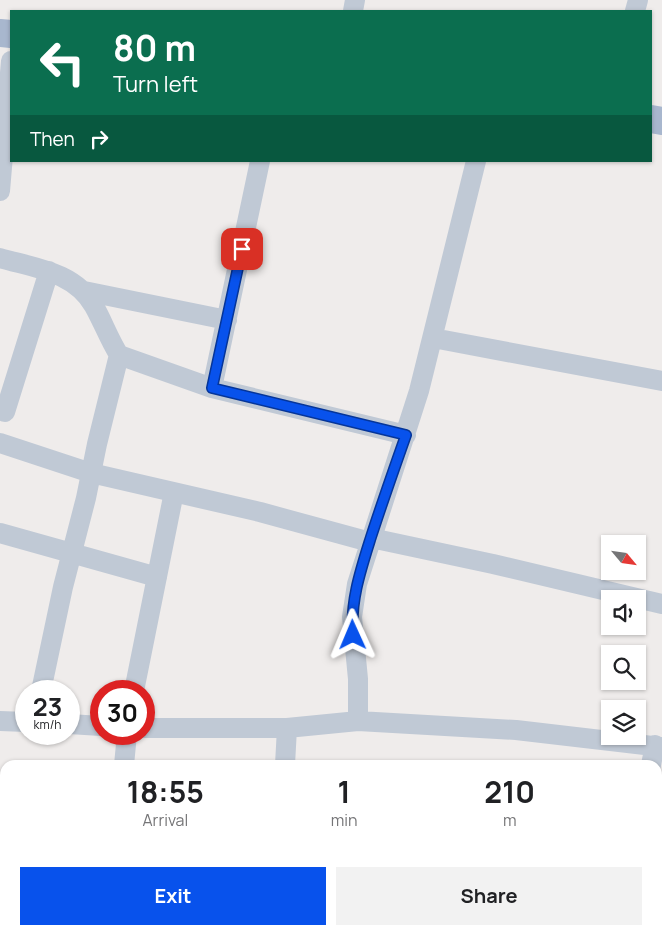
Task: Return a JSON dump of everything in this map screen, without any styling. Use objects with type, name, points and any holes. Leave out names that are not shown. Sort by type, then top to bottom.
[{"type":"street","points":[[0,191],[10,73]]},
{"type":"street","points":[[212,388],[260,162]]},
{"type":"street","points":[[358,721],[358,679],[352,617],[357,584],[419,391],[476,162]]},
{"type":"street","points":[[0,258],[50,271],[70,280],[84,291],[94,306],[119,355],[71,554],[43,680]]},
{"type":"street","points":[[5,412],[50,271]]},
{"type":"street","points":[[84,291],[227,320]]},
{"type":"street","points":[[432,338],[662,381]]},
{"type":"street","points":[[119,355],[212,388],[406,435]]},
{"type":"street","points":[[0,443],[91,473],[260,512],[370,540],[493,564],[662,604]]},
{"type":"street","points":[[136,680],[174,492]]},
{"type":"street","points":[[0,533],[157,577]]},
{"type":"street","points":[[0,721],[15,722]]},
{"type":"street","points":[[155,728],[287,728],[358,721],[516,730],[659,746],[653,760]]},
{"type":"street","points":[[285,760],[287,728]]},
{"type":"street","points":[[124,760],[126,745]]},
{"type":"route","points":[[242,249],[212,388],[406,435],[357,584],[352,617],[353,635]]}]
